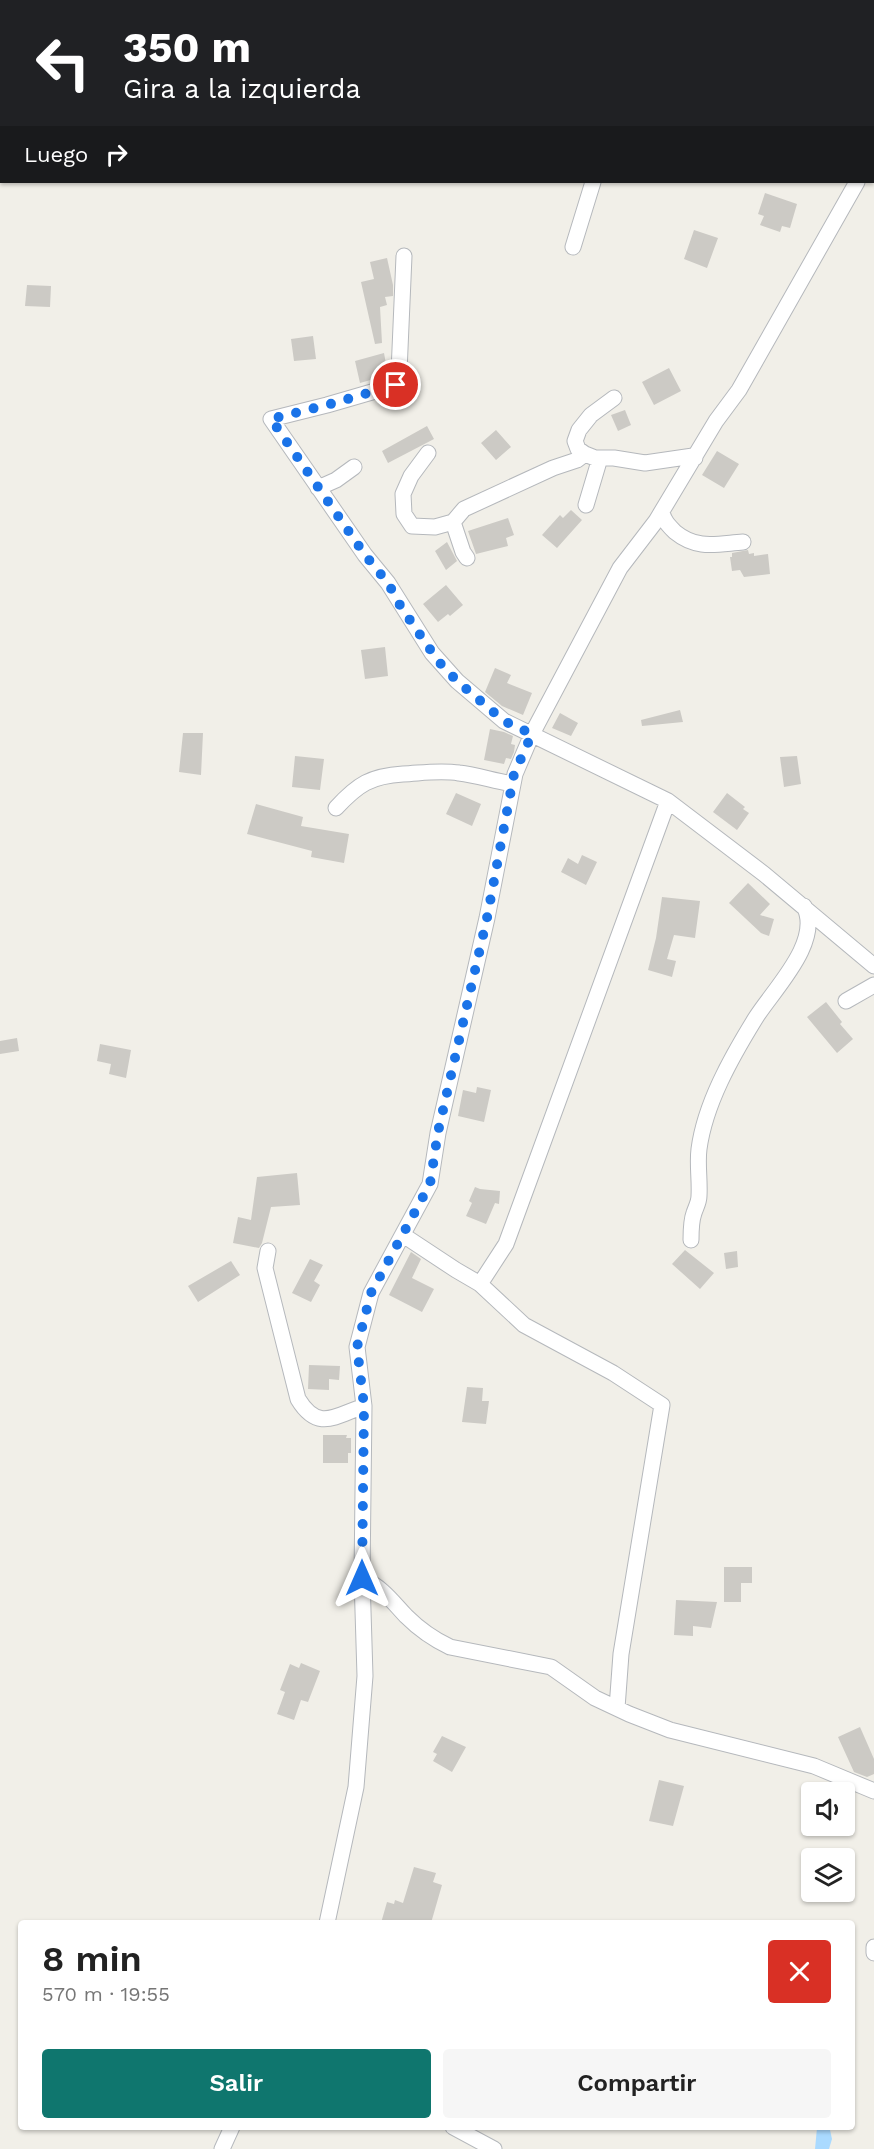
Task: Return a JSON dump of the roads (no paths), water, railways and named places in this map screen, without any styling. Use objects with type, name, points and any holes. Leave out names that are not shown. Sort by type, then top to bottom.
[{"type":"street","points":[[573,247],[593,183]]},
{"type":"street","points":[[328,1920],[356,1787],[365,1676],[362,1578],[364,1406],[357,1347],[371,1293],[430,1184],[438,1132],[487,918],[514,774],[532,734],[620,568],[662,513],[716,421],[739,390],[856,183]]},
{"type":"street","points":[[404,256],[399,372],[396,385],[271,419],[318,488],[388,583],[401,607],[438,661],[457,681],[504,721],[668,801],[804,906],[874,966]]},
{"type":"street","points":[[614,398],[591,415],[579,430],[576,441],[578,449],[585,454],[600,458],[645,463],[695,458]]},
{"type":"street","points":[[428,453],[411,476],[403,494],[404,514],[412,526],[435,526],[453,522],[464,509],[553,468],[577,460],[585,454]]},
{"type":"street","points":[[586,504],[600,458]]},
{"type":"street","points":[[318,488],[336,480],[354,467]]},
{"type":"street","points":[[662,513],[665,522],[687,542],[701,544],[742,542]]},
{"type":"street","points":[[453,522],[467,558]]},
{"type":"street","points":[[336,808],[346,797],[371,779],[387,775],[432,771],[458,772],[513,784]]},
{"type":"street","points":[[480,1284],[506,1244],[668,801]]},
{"type":"street","points":[[691,1240],[693,1214],[699,1197],[699,1149],[704,1122],[722,1080],[748,1031],[797,960],[807,930],[808,913],[804,906]]},
{"type":"street","points":[[846,1001],[874,985]]},
{"type":"street","points":[[403,1235],[480,1284],[524,1324],[613,1373],[662,1405],[621,1654],[617,1708]]},
{"type":"street","points":[[268,1251],[265,1268],[298,1399],[304,1409],[312,1416],[323,1420],[338,1417],[364,1406]]},
{"type":"street","points":[[362,1578],[376,1584],[408,1618],[437,1641],[450,1647],[551,1667],[595,1698],[670,1730],[814,1767],[874,1791]]},
{"type":"street","points":[[874,1947],[874,1953]]},
{"type":"street","points":[[222,2149],[231,2130]]},
{"type":"street","points":[[459,2130],[494,2149]]},
{"type":"water","points":[[817,2130],[830,2130],[832,2139],[829,2149],[815,2149]]}]
